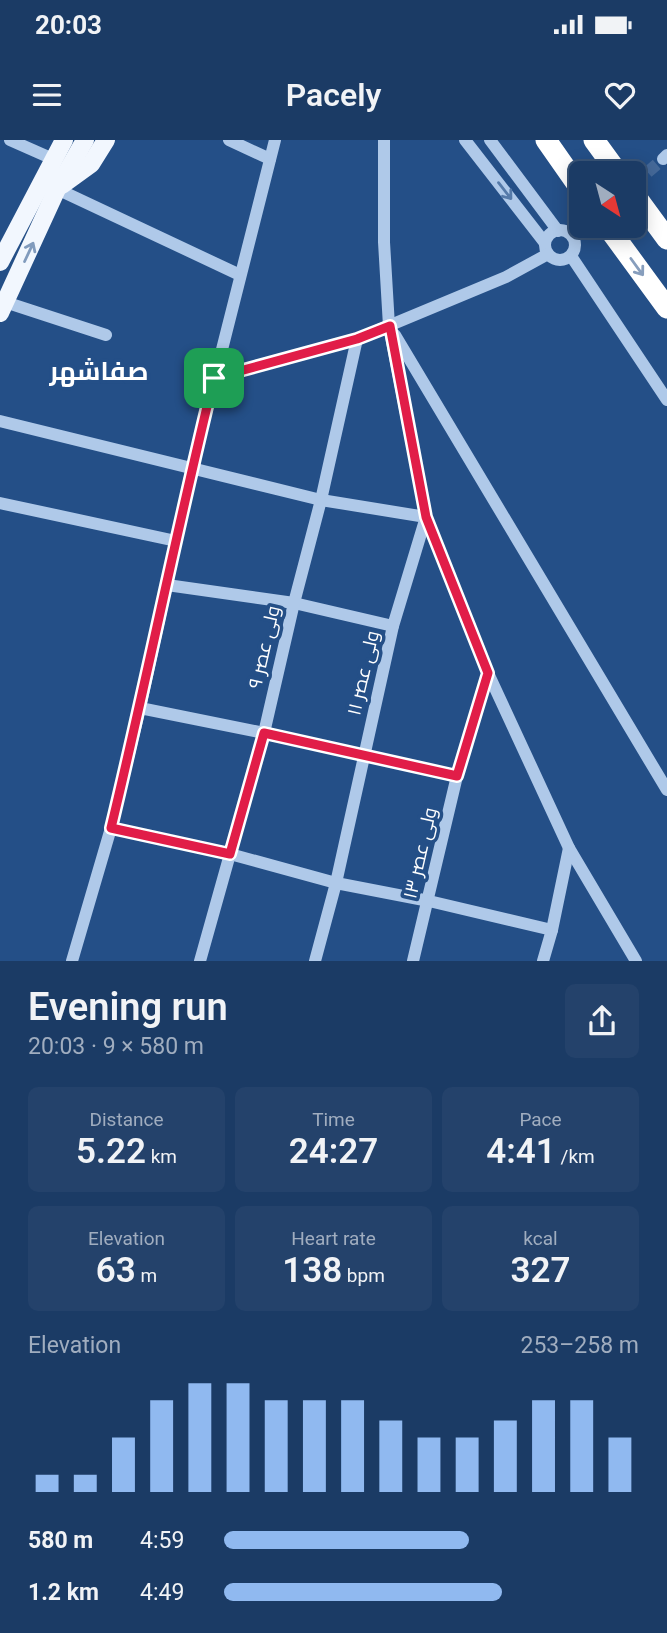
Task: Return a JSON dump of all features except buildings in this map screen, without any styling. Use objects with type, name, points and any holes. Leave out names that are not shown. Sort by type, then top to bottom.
[{"type":"highway","points":[[546,140],[569,173]]},
{"type":"highway","points":[[598,146],[609,161]]},
{"type":"highway","points":[[646,211],[667,239]]},
{"type":"highway","points":[[616,238],[667,308]]},
{"type":"main road","points":[[53,159],[57,140]]},
{"type":"main road","points":[[0,262],[64,140]]},
{"type":"main road","points":[[3,308],[57,190],[85,140]]},
{"type":"main road","points":[[57,190],[91,164],[106,140]]},
{"type":"street","points":[[10,140],[53,159]]},
{"type":"street","points":[[229,140],[270,159]]},
{"type":"street","points":[[72,961],[111,828],[192,468],[275,140]]},
{"type":"street","points":[[384,140],[384,242],[390,326],[426,517],[488,673],[569,848],[636,961]]},
{"type":"street","points":[[465,140],[557,260],[571,256]]},
{"type":"street","points":[[490,140],[558,231]]},
{"type":"street","points":[[57,190],[240,275]]},
{"type":"street","points":[[547,249],[548,236],[558,231],[565,232],[573,237],[575,247],[571,256]]},
{"type":"street","points":[[214,378],[357,339],[506,277],[547,249]]},
{"type":"street","points":[[571,256],[667,400]]},
{"type":"street","points":[[3,308],[106,335]]},
{"type":"street","points":[[390,326],[667,790]]},
{"type":"street","name":"ولی عصر ۹","points":[[200,961],[264,733],[357,339]]},
{"type":"street","points":[[0,421],[321,500],[426,517]]},
{"type":"street","points":[[0,503],[176,541]]},
{"type":"street","name":"ولی عصر ۱۱","points":[[315,961],[337,883],[393,626],[426,517]]},
{"type":"street","points":[[167,585],[294,603],[393,626]]},
{"type":"street","name":"ولی عصر ۱۳","points":[[413,961],[457,776],[488,673]]},
{"type":"street","points":[[140,708],[457,776]]},
{"type":"street","points":[[111,828],[230,854],[337,883],[552,930]]},
{"type":"street","points":[[543,961],[569,848]]},
{"type":"tunnel","points":[[646,174],[663,159]]},
{"type":"district","name":"صفاشهر","points":[[99,371]]},
{"type":"route","points":[[390,326],[426,517],[488,673],[457,776],[264,733],[230,854],[111,828],[214,378],[357,339],[390,326]]}]
